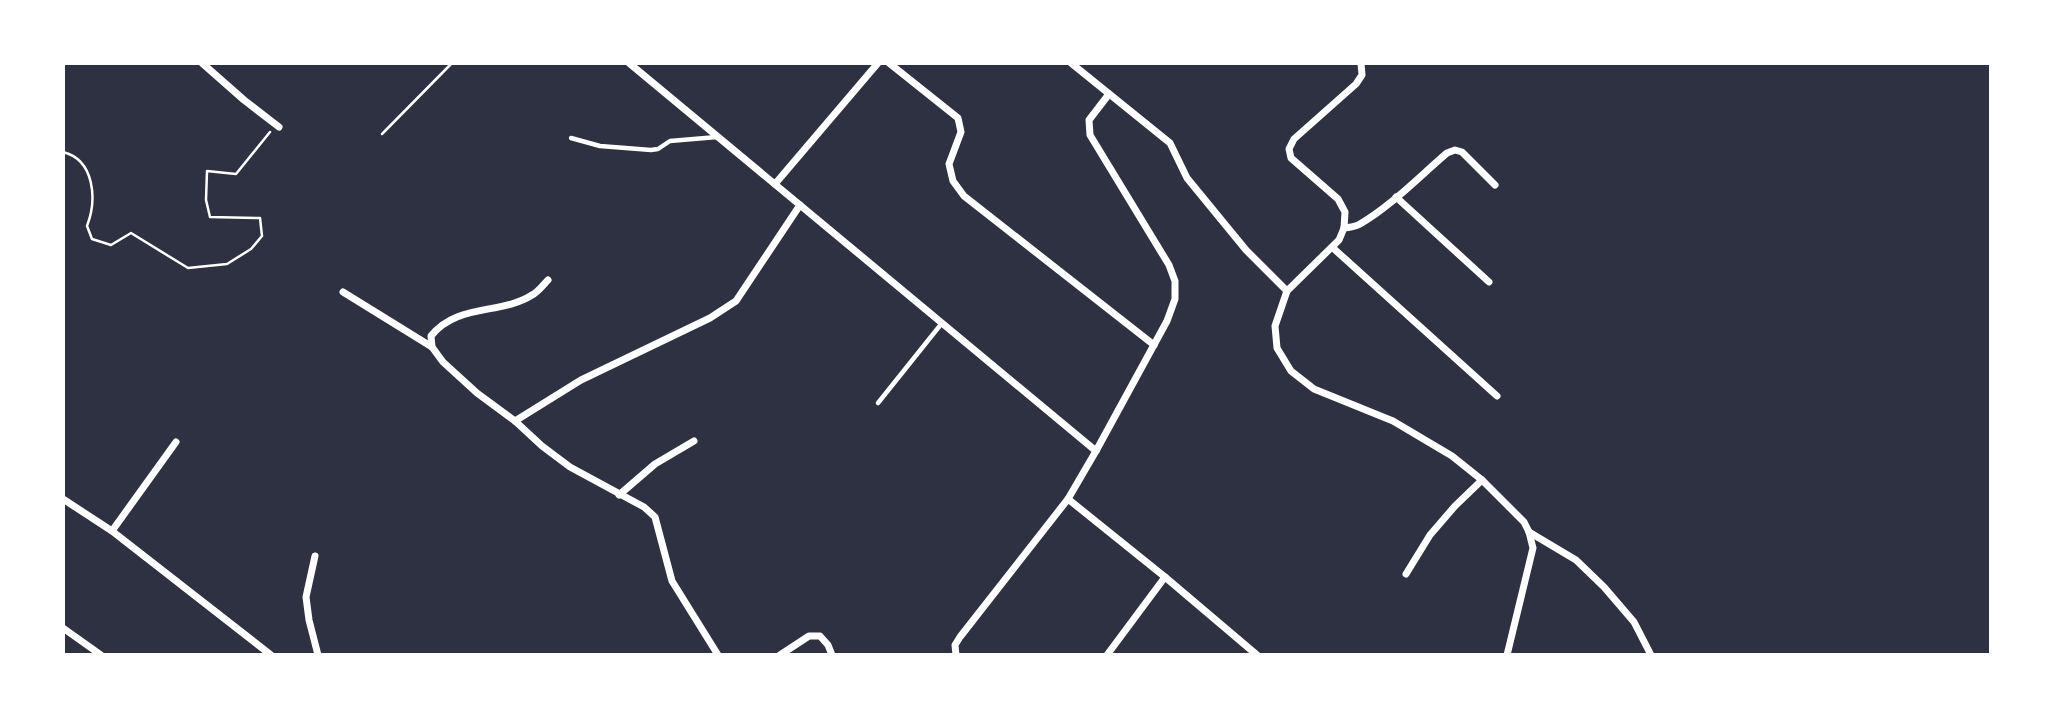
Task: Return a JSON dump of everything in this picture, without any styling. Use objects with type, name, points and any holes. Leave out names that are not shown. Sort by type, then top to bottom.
[{"type":"street","points":[[202,63],[279,127]]},
{"type":"street","points":[[629,63],[1097,451]]},
{"type":"street","points":[[775,184],[878,63]]},
{"type":"street","points":[[889,63],[958,118],[961,132],[949,164],[953,181],[964,196],[1154,345]]},
{"type":"street","points":[[1071,63],[1170,143],[1187,178],[1246,250],[1287,291]]},
{"type":"street","points":[[1361,63],[1362,75],[1356,84],[1294,139],[1289,149],[1291,158],[1338,199],[1345,212],[1344,228],[1333,248],[1287,291],[1275,326],[1277,348],[1291,371],[1314,388],[1393,421],[1452,456],[1482,480],[1524,522],[1533,548],[1507,655]]},
{"type":"street","points":[[956,655],[955,645],[960,637],[1068,499],[1167,321],[1175,299],[1175,281],[1169,265],[1090,135],[1089,120],[1109,94]]},
{"type":"street","points":[[1344,228],[1361,224],[1447,153],[1455,150],[1462,152],[1495,185]]},
{"type":"street","points":[[1396,197],[1489,282]]},
{"type":"street","points":[[515,421],[582,380],[710,318],[736,301],[800,205]]},
{"type":"street","points":[[1333,248],[1497,396]]},
{"type":"street","points":[[432,346],[431,335],[440,324],[478,309],[515,303],[533,295],[548,280]]},
{"type":"street","points":[[342,292],[432,346],[443,362],[477,393],[570,467],[645,507],[655,517],[672,581],[718,655]]},
{"type":"street","points":[[619,495],[655,464],[694,441]]},
{"type":"street","points":[[112,531],[176,442]]},
{"type":"street","points":[[1406,574],[1430,535],[1482,480]]},
{"type":"street","points":[[63,499],[112,531],[271,655]]},
{"type":"street","points":[[1068,499],[1257,655]]},
{"type":"street","points":[[1529,532],[1576,560],[1604,587],[1634,622],[1651,655]]},
{"type":"street","points":[[315,556],[306,597],[318,655]]},
{"type":"street","points":[[1107,655],[1165,577]]},
{"type":"street","points":[[63,628],[101,655]]},
{"type":"street","points":[[780,655],[809,636],[820,636],[832,655]]},
{"type":"lane","points":[[571,138],[600,146],[651,150],[670,141],[718,137]]},
{"type":"lane","points":[[878,402],[942,323]]},
{"type":"path","points":[[382,134],[452,63]]},
{"type":"path","points":[[63,152],[76,158],[89,173],[94,197],[88,226],[92,239],[111,245],[131,233],[188,268],[227,264],[251,248],[262,236],[260,218],[210,217],[206,200],[207,171],[236,174],[270,132],[279,127]]}]
